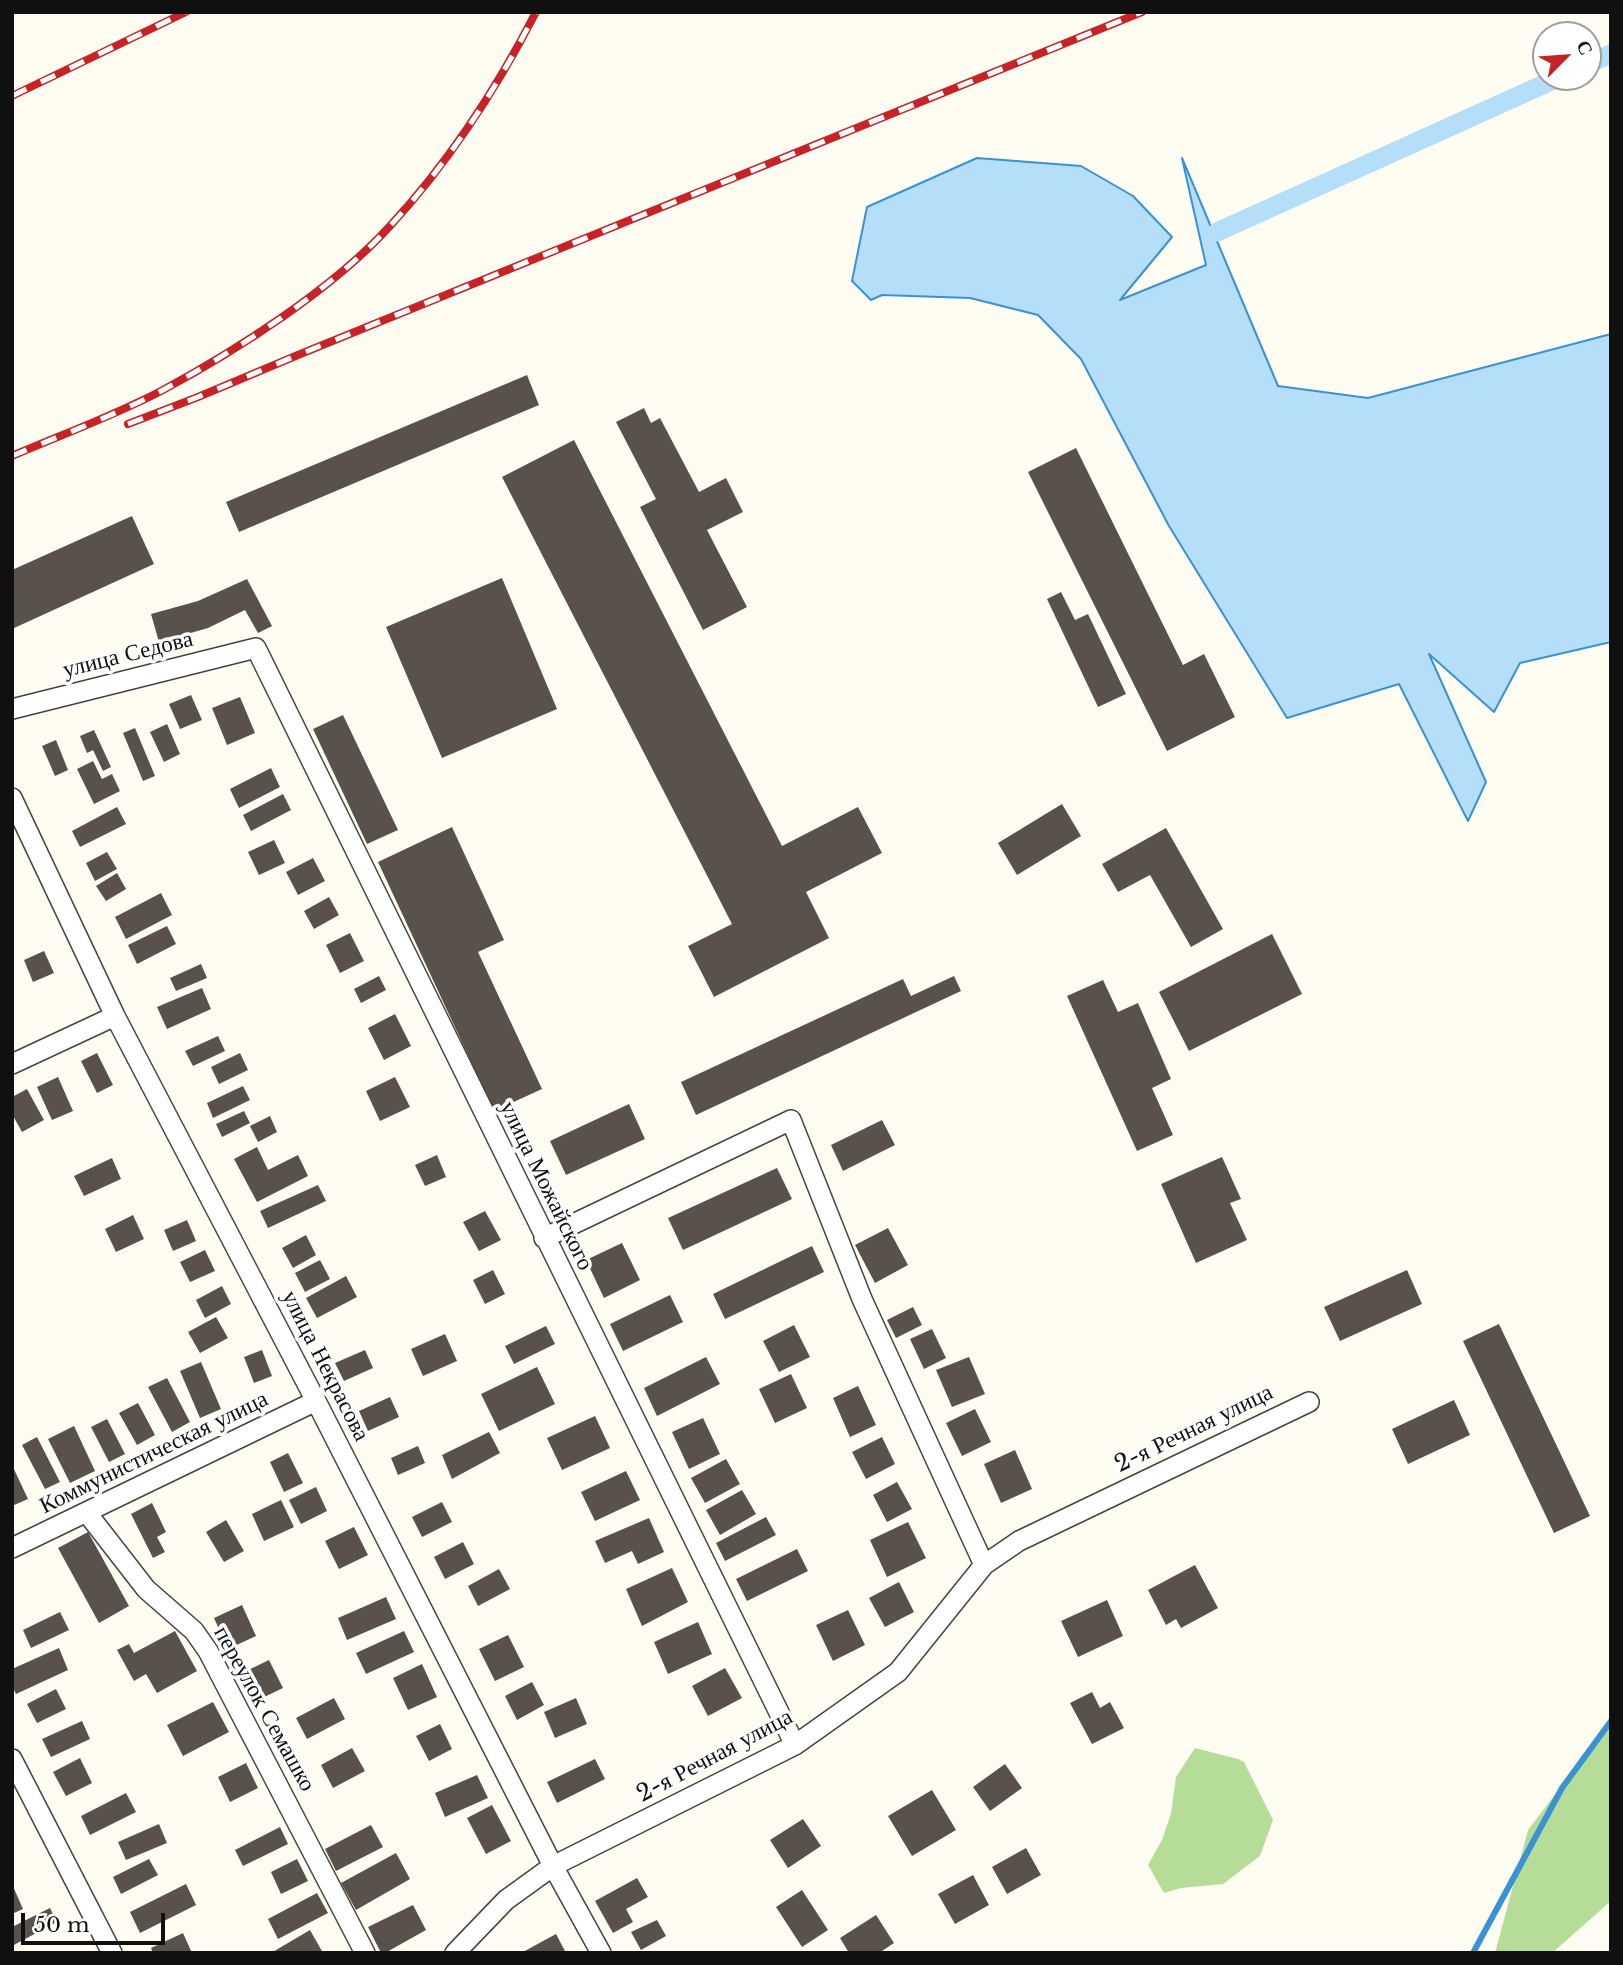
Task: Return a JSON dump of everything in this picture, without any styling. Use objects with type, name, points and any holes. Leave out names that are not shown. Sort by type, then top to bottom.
[{"type":"street","name":"улица Седова","points":[[12,709],[256,648]]},
{"type":"street","name":"улица Можайского","points":[[256,648],[795,1745]]},
{"type":"street","name":"улица Некрасова","points":[[12,798],[115,1016],[316,1401],[553,1867],[601,1953]]},
{"type":"street","points":[[12,1064],[115,1016]]},
{"type":"street","points":[[544,1238],[791,1120],[862,1299],[984,1565]]},
{"type":"street","name":"Коммунистическая улица","points":[[12,1548],[316,1401]]},
{"type":"street","name":"2-я Речная улица","points":[[455,1953],[506,1900],[553,1867],[795,1745],[898,1672],[984,1565],[1019,1542],[1308,1402]]},
{"type":"street","name":"переулок Семашко","points":[[87,1513],[146,1590],[194,1631],[208,1651],[365,1953]]},
{"type":"street","points":[[12,1759],[112,1953]]},
{"type":"green space","points":[[1611,1725],[1611,1901],[1552,1953],[1495,1953],[1528,1830]]},
{"type":"green space","points":[[1195,1748],[1244,1762],[1273,1820],[1260,1856],[1223,1884],[1181,1888],[1164,1893],[1148,1865],[1162,1840],[1171,1814],[1176,1777]]},
{"type":"water","points":[[977,158],[1081,166],[1133,196],[1172,237],[1120,300],[1206,265],[1182,158],[1278,386],[1368,398],[1611,334],[1611,642],[1520,663],[1494,712],[1429,654],[1486,782],[1468,821],[1399,684],[1287,718],[1169,526],[1081,359],[1038,315],[970,298],[882,295],[871,300],[852,281],[867,207]]},
{"type":"building","points":[[527,375],[539,405],[239,532],[226,502]]},
{"type":"building","points":[[644,408],[651,423],[660,418],[699,492],[726,478],[743,512],[707,530],[747,607],[703,630],[640,507],[656,499],[616,422]]},
{"type":"building","points":[[574,440],[782,846],[858,807],[882,853],[806,892],[829,938],[714,997],[688,946],[732,924],[502,477]]},
{"type":"building","points":[[1076,448],[1183,665],[1204,654],[1235,717],[1167,751],[1028,472]]},
{"type":"building","points":[[132,516],[154,564],[12,629],[12,570]]},
{"type":"building","points":[[502,578],[557,709],[442,758],[386,627]]},
{"type":"building","points":[[247,579],[272,626],[258,633],[245,610],[208,628],[159,642],[151,614],[198,601]]},
{"type":"building","points":[[1061,592],[1075,620],[1088,614],[1126,694],[1098,707],[1047,599]]},
{"type":"building","points":[[191,695],[202,720],[180,729],[169,704]]},
{"type":"building","points":[[240,697],[255,733],[227,745],[212,708]]},
{"type":"building","points":[[343,715],[398,830],[367,844],[313,729]]},
{"type":"building","points":[[167,724],[180,754],[164,762],[150,732]]},
{"type":"building","points":[[135,728],[155,776],[143,781],[123,733]]},
{"type":"building","points":[[94,730],[111,767],[103,771],[93,750],[87,753],[80,736]]},
{"type":"building","points":[[56,740],[68,770],[55,776],[42,746]]},
{"type":"building","points":[[93,761],[102,779],[112,774],[120,791],[94,804],[77,769]]},
{"type":"building","points":[[271,768],[280,787],[239,808],[230,789]]},
{"type":"building","points":[[283,794],[291,810],[251,831],[243,815]]},
{"type":"building","points":[[1062,804],[1081,836],[1017,875],[998,843]]},
{"type":"building","points":[[117,807],[126,824],[80,847],[72,831]]},
{"type":"building","points":[[452,827],[504,940],[478,952],[542,1089],[494,1111],[378,862]]},
{"type":"building","points":[[1166,828],[1223,929],[1191,947],[1150,875],[1118,892],[1102,864]]},
{"type":"building","points":[[274,840],[285,863],[259,875],[248,852]]},
{"type":"building","points":[[107,852],[117,869],[95,881],[86,863]]},
{"type":"building","points":[[313,858],[325,881],[298,895],[286,872]]},
{"type":"building","points":[[117,873],[126,889],[106,901],[96,886]]},
{"type":"building","points":[[161,893],[172,915],[126,939],[115,917]]},
{"type":"building","points":[[329,897],[339,915],[314,929],[304,911]]},
{"type":"building","points":[[167,926],[176,944],[137,964],[128,945]]},
{"type":"building","points":[[350,933],[364,961],[340,973],[326,945]]},
{"type":"building","points":[[1272,934],[1302,994],[1189,1051],[1159,992]]},
{"type":"building","points":[[44,951],[54,973],[33,982],[24,960]]},
{"type":"building","points":[[201,964],[207,978],[176,991],[170,978]]},
{"type":"building","points":[[379,976],[386,990],[361,1003],[354,989]]},
{"type":"building","points":[[954,976],[961,991],[696,1115],[681,1082],[903,979],[911,996]]},
{"type":"building","points":[[1103,980],[1118,1012],[1138,1003],[1171,1079],[1152,1088],[1173,1135],[1137,1151],[1067,996]]},
{"type":"building","points":[[202,988],[211,1009],[167,1029],[157,1007]]},
{"type":"building","points":[[395,1014],[411,1046],[384,1060],[368,1028]]},
{"type":"building","points":[[218,1036],[225,1051],[193,1066],[185,1051]]},
{"type":"building","points":[[97,1053],[113,1085],[97,1093],[81,1061]]},
{"type":"building","points":[[240,1053],[248,1070],[219,1084],[211,1067]]},
{"type":"building","points":[[58,1077],[73,1111],[52,1120],[37,1087]]},
{"type":"building","points":[[395,1077],[410,1107],[380,1121],[366,1091]]},
{"type":"building","points":[[243,1086],[250,1100],[213,1118],[207,1103]]},
{"type":"building","points":[[27,1089],[44,1120],[22,1132],[12,1114],[12,1097]]},
{"type":"building","points":[[629,1104],[645,1139],[566,1175],[550,1141]]},
{"type":"building","points":[[244,1111],[250,1123],[222,1137],[216,1124]]},
{"type":"building","points":[[270,1116],[277,1132],[258,1142],[250,1126]]},
{"type":"building","points":[[882,1120],[895,1145],[843,1171],[831,1145]]},
{"type":"building","points":[[257,1147],[268,1170],[298,1155],[308,1176],[257,1202],[234,1159]]},
{"type":"building","points":[[437,1155],[446,1177],[425,1186],[415,1165]]},
{"type":"building","points":[[1222,1157],[1241,1199],[1230,1203],[1247,1240],[1196,1263],[1161,1184]]},
{"type":"building","points":[[112,1158],[121,1179],[84,1196],[74,1176]]},
{"type":"building","points":[[777,1168],[792,1199],[683,1250],[668,1218]]},
{"type":"building","points":[[318,1185],[326,1201],[268,1228],[260,1211]]},
{"type":"building","points":[[485,1211],[501,1240],[479,1251],[463,1222]]},
{"type":"building","points":[[133,1215],[144,1239],[116,1252],[105,1229]]},
{"type":"building","points":[[187,1220],[196,1241],[173,1251],[164,1230]]},
{"type":"building","points":[[888,1228],[908,1265],[875,1283],[855,1245]]},
{"type":"building","points":[[306,1235],[316,1255],[293,1268],[282,1248]]},
{"type":"building","points":[[622,1243],[640,1280],[604,1298],[586,1260]]},
{"type":"building","points":[[812,1246],[824,1272],[725,1319],[713,1294]]},
{"type":"building","points":[[205,1250],[215,1271],[190,1282],[180,1262]]},
{"type":"building","points":[[320,1260],[330,1279],[305,1292],[295,1273]]},
{"type":"building","points":[[493,1270],[505,1294],[485,1304],[473,1280]]},
{"type":"building","points":[[1407,1270],[1422,1304],[1340,1341],[1324,1307]]},
{"type":"building","points":[[346,1276],[357,1297],[317,1318],[306,1298]]},
{"type":"building","points":[[222,1286],[231,1304],[205,1318],[196,1300]]},
{"type":"building","points":[[670,1295],[683,1322],[623,1351],[610,1324]]},
{"type":"building","points":[[913,1307],[922,1325],[896,1338],[887,1320]]},
{"type":"building","points":[[216,1317],[228,1338],[200,1353],[188,1332]]},
{"type":"building","points":[[1499,1324],[1590,1516],[1554,1533],[1463,1341]]},
{"type":"building","points":[[794,1325],[810,1357],[779,1372],[763,1341]]},
{"type":"building","points":[[546,1326],[555,1344],[514,1364],[505,1346]]},
{"type":"building","points":[[932,1329],[946,1358],[924,1369],[910,1339]]},
{"type":"building","points":[[445,1334],[457,1361],[423,1376],[411,1349]]},
{"type":"building","points":[[262,1350],[272,1376],[254,1383],[244,1357]]},
{"type":"building","points":[[365,1350],[373,1368],[344,1381],[335,1363]]},
{"type":"building","points":[[706,1357],[720,1384],[657,1416],[644,1388]]},
{"type":"building","points":[[969,1357],[985,1394],[952,1407],[936,1370]]},
{"type":"building","points":[[201,1362],[221,1409],[200,1418],[180,1371]]},
{"type":"building","points":[[537,1367],[555,1404],[499,1431],[481,1394]]},
{"type":"building","points":[[791,1374],[807,1408],[775,1423],[759,1389]]},
{"type":"building","points":[[167,1378],[190,1422],[172,1432],[148,1387]]},
{"type":"building","points":[[858,1386],[876,1425],[850,1437],[833,1398]]},
{"type":"building","points":[[390,1397],[399,1417],[368,1431],[359,1411]]},
{"type":"building","points":[[1454,1400],[1470,1435],[1408,1464],[1392,1429]]},
{"type":"building","points":[[138,1403],[155,1435],[137,1445],[119,1413]]},
{"type":"building","points":[[975,1409],[991,1442],[962,1456],[946,1423]]},
{"type":"building","points":[[595,1416],[610,1448],[562,1470],[547,1438]]},
{"type":"building","points":[[703,1418],[720,1454],[689,1469],[672,1432]]},
{"type":"building","points":[[107,1419],[125,1454],[109,1462],[91,1427]]},
{"type":"building","points":[[74,1426],[95,1471],[70,1483],[48,1439]]},
{"type":"building","points":[[489,1432],[500,1453],[452,1479],[442,1455]]},
{"type":"building","points":[[37,1437],[60,1482],[45,1489],[22,1445]]},
{"type":"building","points":[[882,1437],[895,1464],[866,1479],[852,1452]]},
{"type":"building","points":[[418,1446],[425,1463],[398,1475],[391,1458]]},
{"type":"building","points":[[1015,1450],[1032,1489],[1001,1503],[984,1464]]},
{"type":"building","points":[[288,1453],[303,1483],[284,1492],[270,1462]]},
{"type":"building","points":[[726,1459],[740,1484],[705,1503],[691,1478]]},
{"type":"building","points":[[12,1465],[28,1499],[12,1506]]},
{"type":"building","points":[[626,1471],[640,1500],[595,1521],[581,1492]]},
{"type":"building","points":[[897,1482],[912,1509],[887,1522],[873,1495]]},
{"type":"building","points":[[316,1487],[327,1511],[301,1524],[289,1500]]},
{"type":"building","points":[[742,1490],[756,1514],[720,1535],[706,1510]]},
{"type":"building","points":[[281,1500],[294,1527],[264,1541],[252,1514]]},
{"type":"building","points":[[442,1502],[452,1522],[422,1537],[412,1517]]},
{"type":"building","points":[[152,1503],[166,1532],[157,1537],[165,1552],[153,1558],[131,1514]]},
{"type":"building","points":[[766,1517],[776,1535],[725,1561],[716,1543]]},
{"type":"building","points":[[649,1518],[664,1552],[638,1564],[632,1551],[605,1563],[595,1541]]},
{"type":"building","points":[[226,1520],[244,1551],[224,1562],[206,1532]]},
{"type":"building","points":[[908,1522],[926,1558],[887,1577],[870,1540]]},
{"type":"building","points":[[354,1527],[368,1555],[339,1569],[325,1541]]},
{"type":"building","points":[[88,1532],[129,1606],[99,1623],[58,1548]]},
{"type":"building","points":[[463,1542],[474,1564],[445,1579],[434,1557]]},
{"type":"building","points":[[797,1549],[808,1571],[747,1601],[736,1579]]},
{"type":"building","points":[[1195,1565],[1218,1608],[1181,1628],[1176,1619],[1166,1625],[1148,1590]]},
{"type":"building","points":[[672,1568],[688,1602],[642,1626],[626,1589]]},
{"type":"building","points":[[499,1569],[510,1589],[478,1606],[468,1586]]},
{"type":"building","points":[[899,1582],[914,1612],[885,1627],[869,1598]]},
{"type":"building","points":[[386,1597],[396,1619],[347,1640],[338,1618]]},
{"type":"building","points":[[1107,1600],[1123,1636],[1078,1657],[1061,1621]]},
{"type":"building","points":[[242,1605],[256,1636],[228,1649],[214,1618]]},
{"type":"building","points":[[848,1610],[865,1645],[833,1661],[816,1625]]},
{"type":"building","points":[[60,1612],[69,1630],[31,1648],[23,1630]]},
{"type":"building","points":[[698,1622],[712,1654],[668,1674],[654,1642]]},
{"type":"building","points":[[175,1631],[197,1671],[157,1693],[146,1674],[134,1681],[117,1650],[129,1644],[134,1653]]},
{"type":"building","points":[[404,1631],[414,1652],[366,1674],[356,1653]]},
{"type":"building","points":[[508,1635],[524,1667],[495,1681],[479,1649]]},
{"type":"building","points":[[59,1648],[68,1670],[16,1694],[12,1686],[12,1669]]},
{"type":"building","points":[[269,1660],[283,1688],[256,1701],[242,1673]]},
{"type":"building","points":[[422,1664],[437,1697],[408,1710],[393,1678]]},
{"type":"building","points":[[725,1668],[742,1698],[708,1716],[692,1686]]},
{"type":"building","points":[[532,1682],[544,1705],[517,1720],[505,1696]]},
{"type":"building","points":[[56,1689],[66,1709],[37,1723],[27,1704]]},
{"type":"building","points":[[1092,1692],[1100,1708],[1110,1702],[1124,1728],[1092,1744],[1070,1703]]},
{"type":"building","points":[[334,1698],[345,1719],[307,1739],[296,1718]]},
{"type":"building","points":[[576,1698],[587,1724],[555,1738],[544,1712]]},
{"type":"building","points":[[213,1702],[229,1732],[183,1756],[167,1725]]},
{"type":"building","points":[[82,1721],[90,1739],[51,1757],[42,1739]]},
{"type":"building","points":[[440,1724],[452,1749],[429,1761],[416,1736]]},
{"type":"building","points":[[352,1748],[365,1771],[333,1788],[321,1765]]},
{"type":"building","points":[[80,1758],[92,1783],[66,1796],[53,1772]]},
{"type":"building","points":[[595,1759],[605,1779],[557,1803],[547,1782]]},
{"type":"building","points":[[246,1763],[258,1788],[230,1802],[218,1777]]},
{"type":"building","points":[[1005,1764],[1022,1788],[990,1811],[973,1787]]},
{"type":"building","points":[[477,1775],[488,1798],[445,1817],[435,1793]]},
{"type":"building","points":[[932,1790],[956,1830],[912,1856],[888,1816]]},
{"type":"building","points":[[126,1793],[136,1812],[90,1835],[81,1816]]},
{"type":"building","points":[[492,1805],[511,1841],[486,1854],[467,1818]]},
{"type":"building","points":[[803,1819],[821,1846],[788,1868],[770,1840]]},
{"type":"building","points":[[159,1824],[167,1843],[126,1860],[118,1842]]},
{"type":"building","points":[[371,1825],[383,1847],[336,1871],[325,1849]]},
{"type":"building","points":[[280,1827],[288,1844],[243,1866],[235,1850]]},
{"type":"building","points":[[1026,1848],[1041,1875],[1007,1894],[992,1867]]},
{"type":"building","points":[[396,1853],[410,1879],[356,1910],[341,1883]]},
{"type":"building","points":[[149,1859],[158,1875],[121,1894],[113,1877]]},
{"type":"building","points":[[297,1859],[308,1881],[281,1894],[271,1872]]},
{"type":"building","points":[[973,1875],[989,1905],[955,1924],[938,1894]]},
{"type":"building","points":[[637,1878],[648,1897],[626,1909],[633,1922],[613,1933],[595,1901]]},
{"type":"building","points":[[12,1884],[23,1909],[12,1914]]},
{"type":"building","points":[[186,1884],[196,1905],[140,1933],[130,1912]]},
{"type":"building","points":[[802,1890],[828,1930],[802,1947],[776,1907]]},
{"type":"building","points":[[317,1893],[328,1913],[278,1939],[268,1919]]},
{"type":"building","points":[[413,1905],[426,1930],[381,1953],[368,1927]]},
{"type":"building","points":[[50,1908],[57,1922],[12,1946],[12,1927]]},
{"type":"building","points":[[876,1915],[894,1943],[879,1953],[849,1953],[840,1938]]},
{"type":"building","points":[[657,1920],[666,1936],[641,1950],[631,1932]]},
{"type":"building","points":[[310,1930],[323,1953],[271,1953]]},
{"type":"building","points":[[183,1933],[192,1953],[153,1953],[151,1948]]},
{"type":"building","points":[[556,1934],[566,1953],[521,1953]]},
{"type":"waterway","points":[[1602,58],[1611,54]]},
{"type":"waterway","points":[[1217,232],[1532,90]]},
{"type":"waterway","points":[[1473,1953],[1562,1788],[1611,1721]]},
{"type":"railway","points":[[12,96],[186,12]]},
{"type":"railway","points":[[12,456],[126,408],[192,374],[283,317],[341,273],[412,202],[452,151],[505,69],[536,12]]},
{"type":"railway","points":[[128,424],[1142,12]]}]
